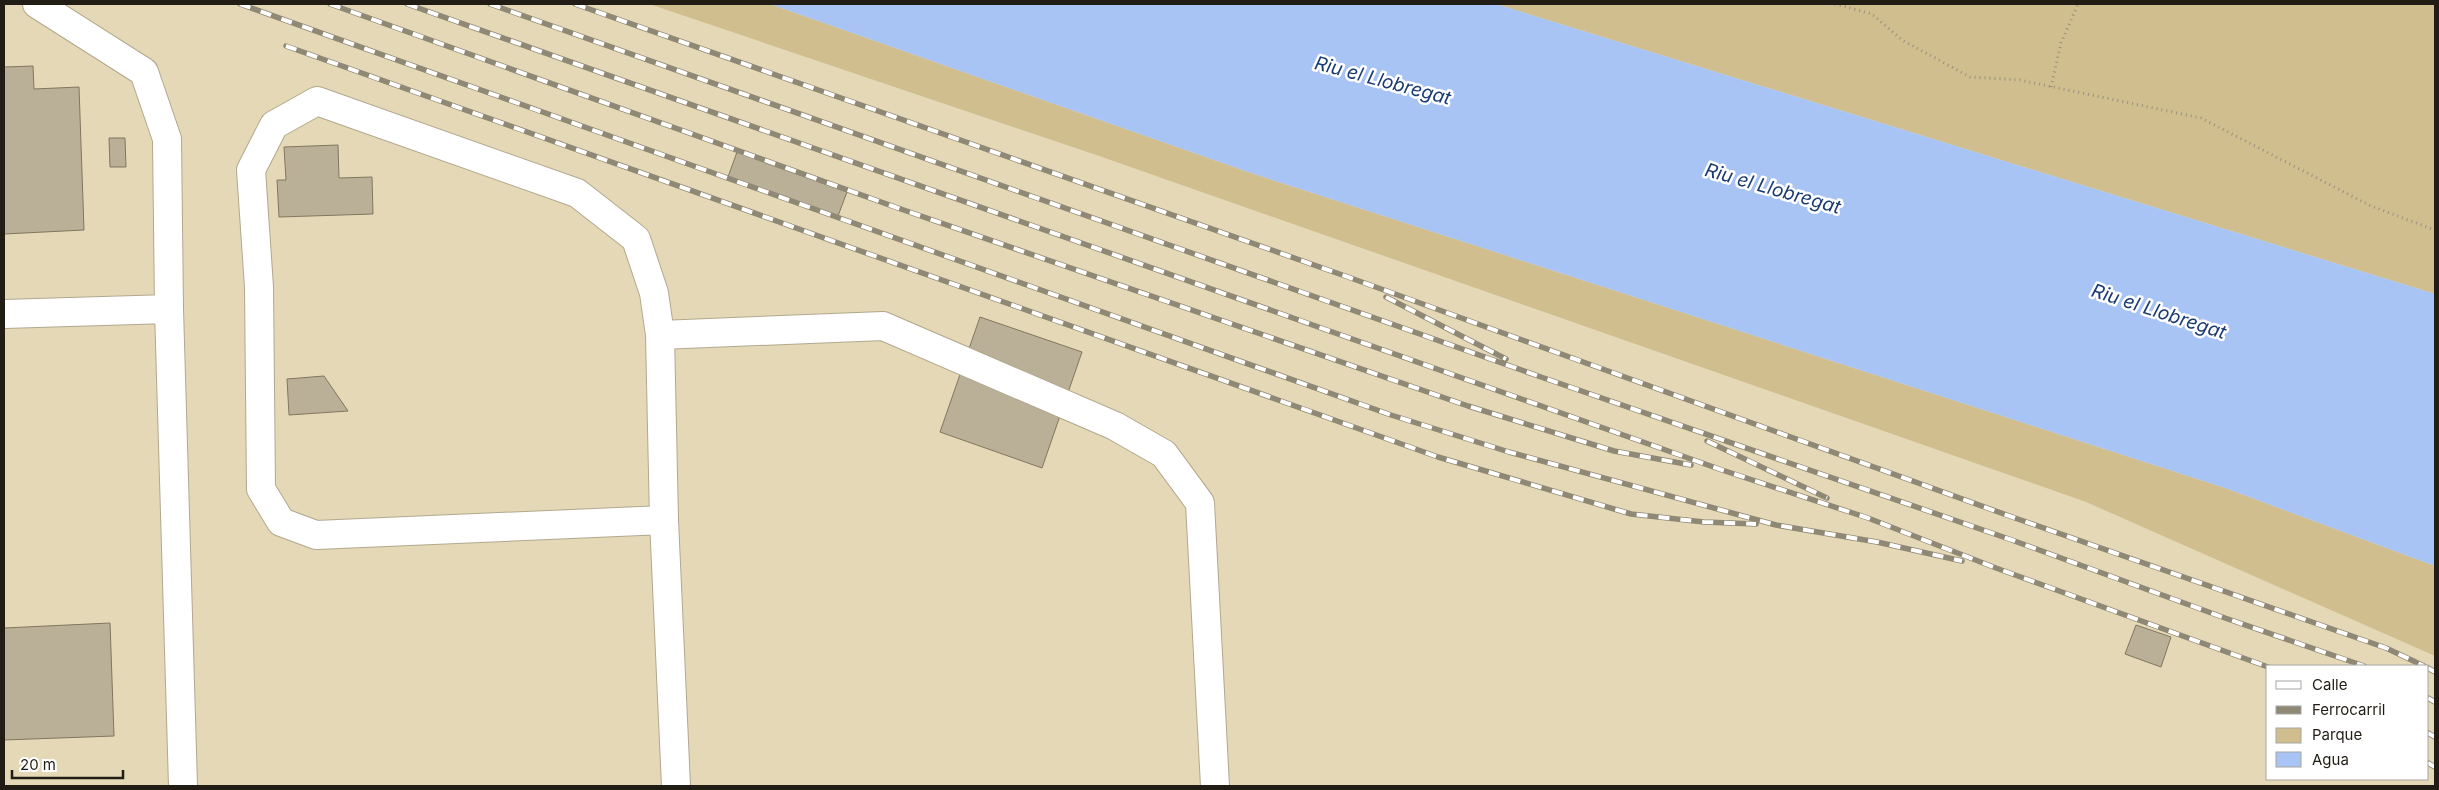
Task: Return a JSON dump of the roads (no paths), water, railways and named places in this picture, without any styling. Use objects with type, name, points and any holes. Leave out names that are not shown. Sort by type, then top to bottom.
[{"type":"lane","points":[[37,4],[144,72],[167,139],[169,309],[183,786]]},
{"type":"lane","points":[[664,520],[316,535],[281,522],[261,490],[259,287],[251,170],[274,125],[317,101],[577,193],[636,239],[654,293],[660,335],[664,520],[676,786]]},
{"type":"lane","points":[[4,314],[169,309]]},
{"type":"lane","points":[[660,335],[883,326],[1115,426],[1164,454],[1200,503],[1215,786]]},
{"type":"water","name":"Riu el Llobregat","points":[[770,4],[1496,4],[2435,294],[2435,566],[2225,488],[1251,173]]},
{"type":"railway","points":[[240,4],[1391,415],[1509,452],[1776,525],[1877,542],[1962,561]]},
{"type":"railway","points":[[330,4],[895,207],[1468,406],[1614,451],[1691,465]]},
{"type":"railway","points":[[407,4],[1722,470],[1868,518],[1996,568],[2266,666]]},
{"type":"railway","points":[[490,4],[1541,377],[2009,539],[2225,618],[2361,665]]},
{"type":"railway","points":[[575,4],[1348,277],[2015,518],[2386,648],[2422,665]]},
{"type":"railway","points":[[286,46],[1438,457],[1631,514],[1704,522],[1756,524]]},
{"type":"railway","points":[[1386,297],[1506,359]]},
{"type":"railway","points":[[1707,441],[1827,498]]},
{"type":"railway","points":[[2429,669],[2435,672]]},
{"type":"railway","points":[[2429,699],[2435,702]]},
{"type":"railway","points":[[2429,734],[2435,737]]},
{"type":"railway","points":[[2429,764],[2435,767]]}]
